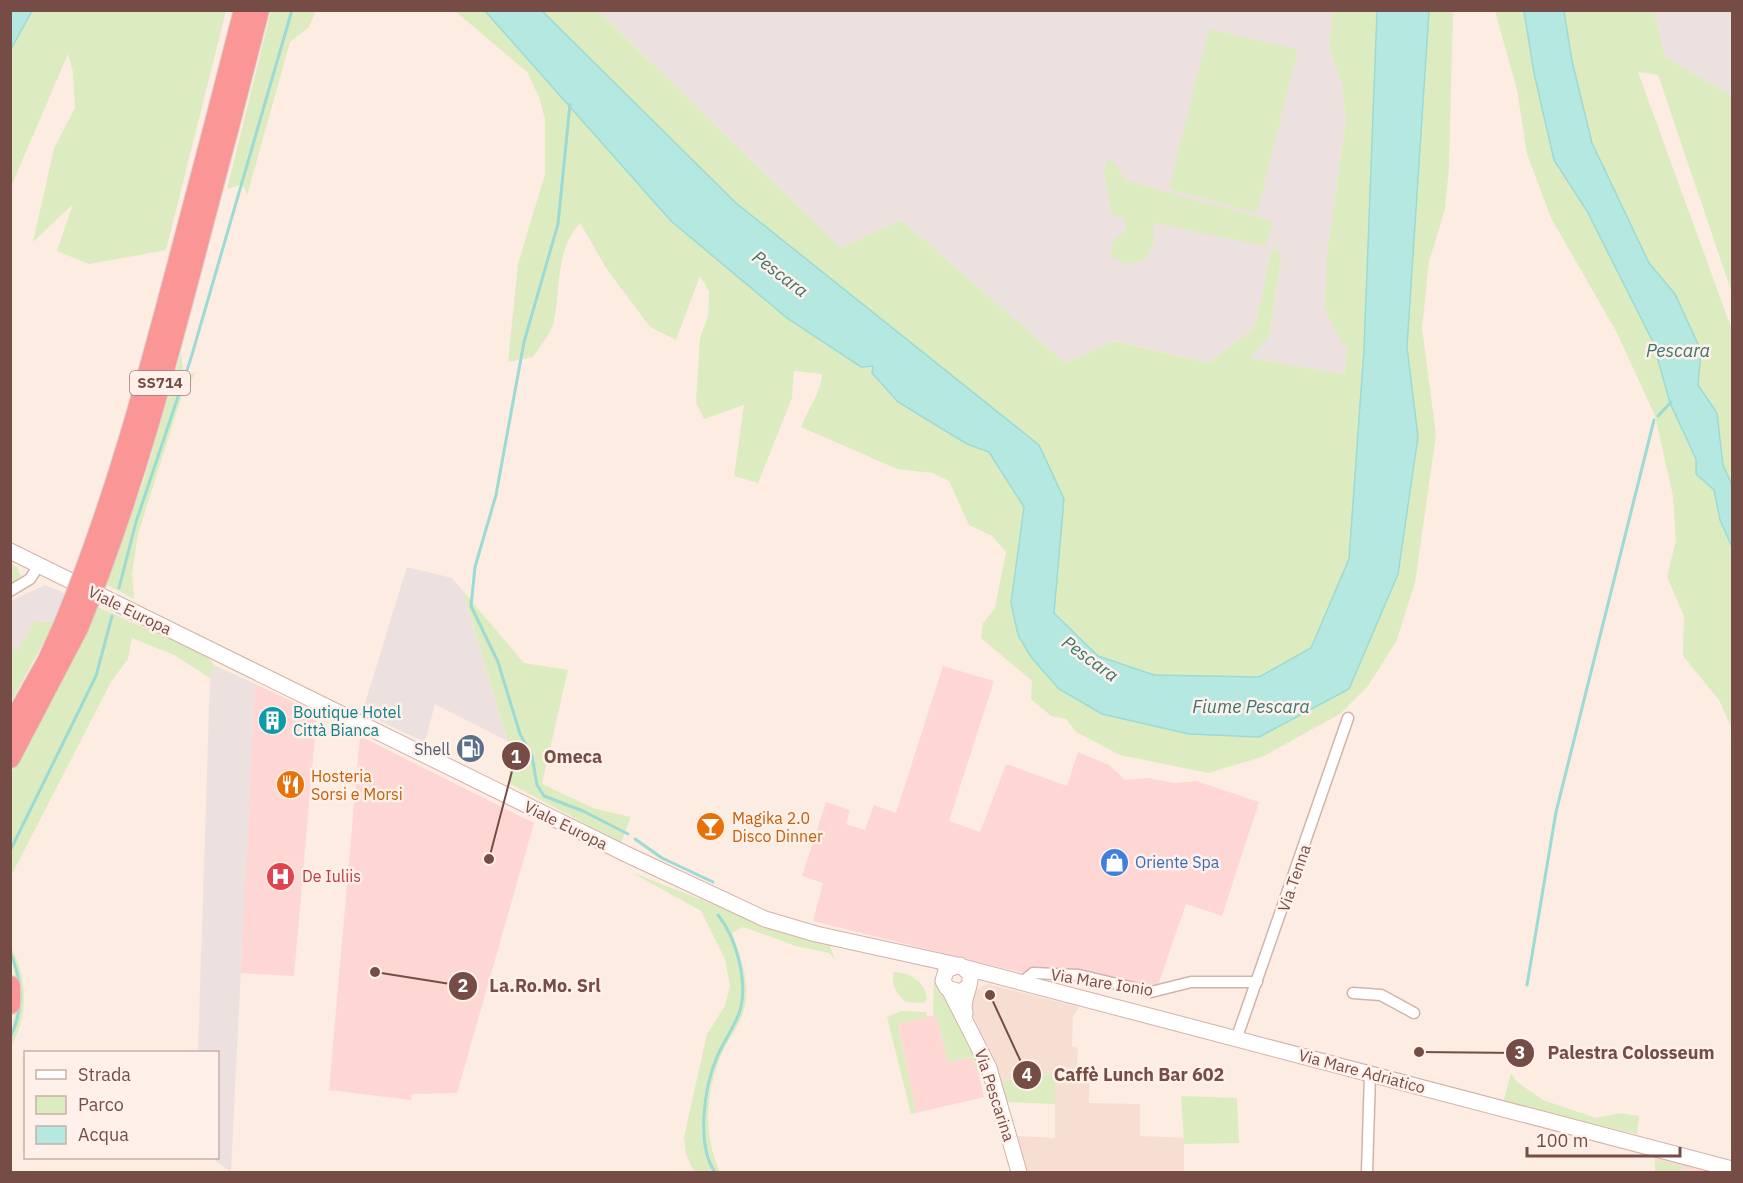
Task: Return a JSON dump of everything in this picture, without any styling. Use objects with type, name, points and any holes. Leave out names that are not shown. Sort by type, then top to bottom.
[{"type":"highway","name":"SS714","points":[[10,758],[71,625],[104,565],[135,474],[251,13]]},
{"type":"highway","name":"SS714","points":[[10,728],[18,706],[71,625]]},
{"type":"highway","points":[[10,986],[10,1004]]},
{"type":"main road","name":"Viale Europa","points":[[10,551],[765,920],[816,934],[960,966]]},
{"type":"main road","name":"Viale Europa","points":[[908,954],[928,968],[947,988]]},
{"type":"main road","name":"Via Mare Adriatico","points":[[960,966],[1731,1168]]},
{"type":"main road","points":[[960,966],[970,974],[969,986],[960,992],[947,988],[944,973],[949,967],[960,966]]},
{"type":"main road","name":"Via Mare Adriatico","points":[[969,986],[979,978],[996,976]]},
{"type":"main road","name":"Via Pescarina","points":[[966,1019],[963,1003],[969,986]]},
{"type":"main road","name":"Via Pescarina","points":[[947,988],[966,1019],[989,1068],[1018,1173]]},
{"type":"street","points":[[10,591],[30,579],[39,565]]},
{"type":"street","name":"Via Tenna","points":[[1237,1037],[1348,718]]},
{"type":"street","name":"Via Mare Ionio","points":[[1022,982],[1033,973],[1079,975],[1152,992],[1191,982],[1257,982]]},
{"type":"street","points":[[1353,993],[1381,995],[1414,1013]]},
{"type":"street","points":[[1367,1173],[1370,1074]]},
{"type":"shaded area","points":[[598,11],[1333,11],[1329,48],[1341,81],[1346,119],[1334,205],[1347,345],[1345,374],[1249,358],[1269,337],[1282,255],[1272,247],[1255,327],[1209,363],[1115,341],[1065,363],[901,220],[841,248]]},
{"type":"shaded area","points":[[1654,11],[1732,11],[1732,96],[1665,57]]},
{"type":"shaded area","points":[[407,567],[452,578],[463,591],[507,741],[435,704],[425,742],[362,713]]},
{"type":"shaded area","points":[[45,585],[67,594],[55,622],[34,621],[18,650],[11,645],[10,601]]},
{"type":"shaded area","points":[[214,665],[255,684],[231,1172],[213,1159],[219,1159],[219,1051],[198,1051],[210,678]]},
{"type":"shaded area","points":[[943,666],[994,681],[949,821],[980,832],[1006,764],[1067,786],[1078,752],[1109,765],[1125,780],[1147,778],[1175,783],[1196,781],[1259,802],[1222,916],[1186,904],[1158,985],[1019,972],[813,921],[823,883],[802,876],[826,802],[850,810],[846,824],[865,830],[874,805],[896,813]]},
{"type":"shaded area","points":[[255,684],[317,713],[294,976],[240,973]]},
{"type":"shaded area","points":[[360,736],[534,823],[457,1093],[412,1094],[411,1100],[329,1090]]},
{"type":"shaded area","points":[[988,984],[1079,1007],[1073,1016],[1072,1046],[1078,1048],[1077,1065],[1087,1068],[1090,1076],[1089,1103],[1140,1104],[1140,1136],[1184,1138],[1184,1172],[1025,1172],[1015,1136],[1055,1138],[1055,1074],[1031,1075],[1000,1082],[970,1010],[971,995],[980,987]]},
{"type":"shaded area","points":[[936,1015],[948,1062],[971,1057],[979,1075],[984,1097],[916,1113],[898,1023]]},
{"type":"shaded area","points":[[1655,1155],[1729,1172],[1655,1172]]},
{"type":"green space","points":[[32,11],[226,11],[166,250],[89,264],[57,251],[73,204],[33,242],[54,148],[75,108],[73,72],[68,54],[10,189],[11,49]]},
{"type":"green space","points":[[271,11],[316,11],[309,27],[290,42],[247,196],[245,188],[240,185],[227,189]]},
{"type":"green space","points":[[455,11],[485,11],[671,221],[873,366],[898,402],[967,444],[989,452],[1024,507],[1059,689],[1102,714],[1189,734],[1259,737],[1349,689],[1418,437],[1407,347],[1429,11],[1453,11],[1449,167],[1445,209],[1429,262],[1422,328],[1436,435],[1415,583],[1396,642],[1368,686],[1340,714],[1262,757],[1208,773],[1120,755],[1076,732],[1066,719],[1051,716],[1031,699],[1032,681],[981,638],[983,623],[995,608],[1006,552],[992,536],[969,525],[949,481],[932,473],[897,469],[801,427],[817,394],[822,374],[794,371],[792,398],[758,483],[734,476],[744,405],[704,419],[696,403],[700,338],[708,316],[709,291],[700,276],[676,340],[650,327],[608,271],[580,223],[566,245],[551,330],[533,357],[508,362],[518,264],[545,174],[545,119],[539,97],[527,72]]},
{"type":"green space","points":[[542,11],[598,11],[841,248],[901,220],[1065,363],[1114,341],[1209,363],[1255,327],[1272,246],[1282,254],[1269,337],[1250,358],[1345,374],[1347,345],[1342,344],[1325,310],[1326,263],[1346,119],[1341,81],[1329,48],[1333,11],[1377,11],[1364,349],[1349,559],[1311,649],[1259,677],[1154,675],[1098,656],[1054,613],[1064,499],[736,203]]},
{"type":"green space","points":[[1495,11],[1524,11],[1534,73],[1554,160],[1587,211],[1653,342],[1670,403],[1696,459],[1696,474],[1714,490],[1720,520],[1732,547],[1732,729],[1719,700],[1683,656],[1684,616],[1667,577],[1676,540],[1673,496],[1655,416],[1617,333],[1551,218],[1527,154],[1517,90]]},
{"type":"green space","points":[[1564,11],[1654,11],[1665,57],[1732,96],[1732,293],[1658,75],[1638,72],[1732,330],[1732,485],[1723,465],[1717,413],[1698,385],[1701,351],[1675,294],[1649,263],[1592,143],[1572,61]]},
{"type":"green space","points":[[1209,29],[1298,49],[1257,213],[1169,189]]},
{"type":"green space","points":[[1107,160],[1114,162],[1127,181],[1273,221],[1265,246],[1153,223],[1154,245],[1143,261],[1126,264],[1110,256],[1114,239],[1126,230],[1125,218],[1112,216],[1104,172]]},
{"type":"green space","points":[[181,353],[184,377],[196,372],[182,395],[138,534],[132,574],[134,599],[105,584],[143,483]]},
{"type":"green space","points":[[11,564],[17,567],[21,576],[11,585]]},
{"type":"green space","points":[[463,591],[524,663],[568,670],[542,784],[593,808],[631,817],[621,843],[509,783],[510,750]]},
{"type":"green space","points":[[96,606],[207,656],[214,665],[210,678],[174,655],[132,638],[128,659],[111,682],[11,876],[11,774],[62,682]]},
{"type":"green space","points":[[34,621],[55,622],[11,702],[11,645],[18,650]]},
{"type":"green space","points":[[631,872],[761,923],[829,943],[835,960],[829,953],[796,946],[743,927],[732,933],[744,971],[746,1000],[740,1020],[717,1065],[710,1096],[708,1111],[710,1142],[720,1172],[694,1172],[686,1154],[684,1137],[707,1034],[725,1006],[730,986],[725,959],[701,911]]},
{"type":"green space","points":[[10,945],[20,970],[24,996],[21,1022],[11,1047],[16,987]]},
{"type":"green space","points":[[894,972],[916,979],[923,987],[927,999],[923,1003],[906,1002],[895,988]]},
{"type":"green space","points":[[934,980],[943,991],[986,1073],[979,1075],[971,1057],[948,1062],[936,1015],[933,1015]]},
{"type":"green space","points":[[901,1011],[926,1012],[927,1017],[898,1024],[916,1113],[911,1114],[887,1017]]},
{"type":"green space","points":[[1511,1073],[1517,1082],[1543,1100],[1596,1118],[1620,1113],[1639,1116],[1637,1134],[1503,1103]]},
{"type":"green space","points":[[1055,1074],[1055,1104],[1006,1102],[1000,1082],[1031,1075]]},
{"type":"green space","points":[[1181,1096],[1237,1098],[1239,1143],[1184,1144]]},
{"type":"green space","points":[[1655,1160],[1683,1167],[1684,1172],[1655,1172]]},
{"type":"water","points":[[10,11],[32,11],[11,49]]},
{"type":"water","name":"Fiume Pescara","points":[[485,11],[542,11],[736,203],[1039,445],[1064,499],[1054,613],[1098,656],[1154,675],[1259,677],[1311,648],[1349,559],[1364,349],[1377,11],[1429,11],[1407,347],[1418,437],[1398,574],[1349,689],[1259,737],[1189,734],[1102,714],[1059,689],[1031,657],[1018,635],[1011,603],[1024,507],[989,452],[967,444],[898,402],[872,373],[873,366],[861,367],[787,318],[671,221]]},
{"type":"water","name":"Pescara","points":[[1524,11],[1564,11],[1572,61],[1592,143],[1649,263],[1675,294],[1701,351],[1698,385],[1717,413],[1723,465],[1732,485],[1732,547],[1720,520],[1714,490],[1696,474],[1696,459],[1670,403],[1653,342],[1587,211],[1554,160],[1534,73]]},
{"type":"waterway","points":[[119,588],[136,522],[191,358],[292,10]]},
{"type":"waterway","points":[[570,104],[558,224],[524,342],[496,495],[475,567],[471,606],[498,662],[520,734],[532,756],[537,785],[544,796],[583,811],[628,834]]},
{"type":"waterway","points":[[1658,416],[1671,402]]},
{"type":"waterway","points":[[1527,985],[1556,812],[1654,420]]},
{"type":"waterway","points":[[10,851],[96,676],[112,616]]},
{"type":"waterway","points":[[635,839],[662,858],[713,882]]},
{"type":"waterway","points":[[715,1172],[705,1147],[706,1099],[712,1069],[739,1013],[742,996],[741,971],[735,946],[718,915]]},
{"type":"waterway","points":[[10,952],[17,974],[20,995],[18,1017],[10,1038]]},
{"type":"place","name":"Boutique Hotel Città Bianca","points":[[272,721]]},
{"type":"place","name":"Shell","points":[[471,749]]},
{"type":"place","name":"Hosteria Sorsi e Morsi","points":[[290,785]]},
{"type":"place","name":"Magika 2.0 Disco Dinner","points":[[711,827]]},
{"type":"place","name":"Omeca","points":[[489,859]]},
{"type":"place","name":"Oriente Spa","points":[[1114,862]]},
{"type":"place","name":"De Iuliis","points":[[281,876]]},
{"type":"place","name":"La.Ro.Mo. Srl","points":[[375,972]]},
{"type":"place","name":"Caffè Lunch Bar 602","points":[[990,995]]},
{"type":"place","name":"Palestra Colosseum","points":[[1419,1052]]}]
